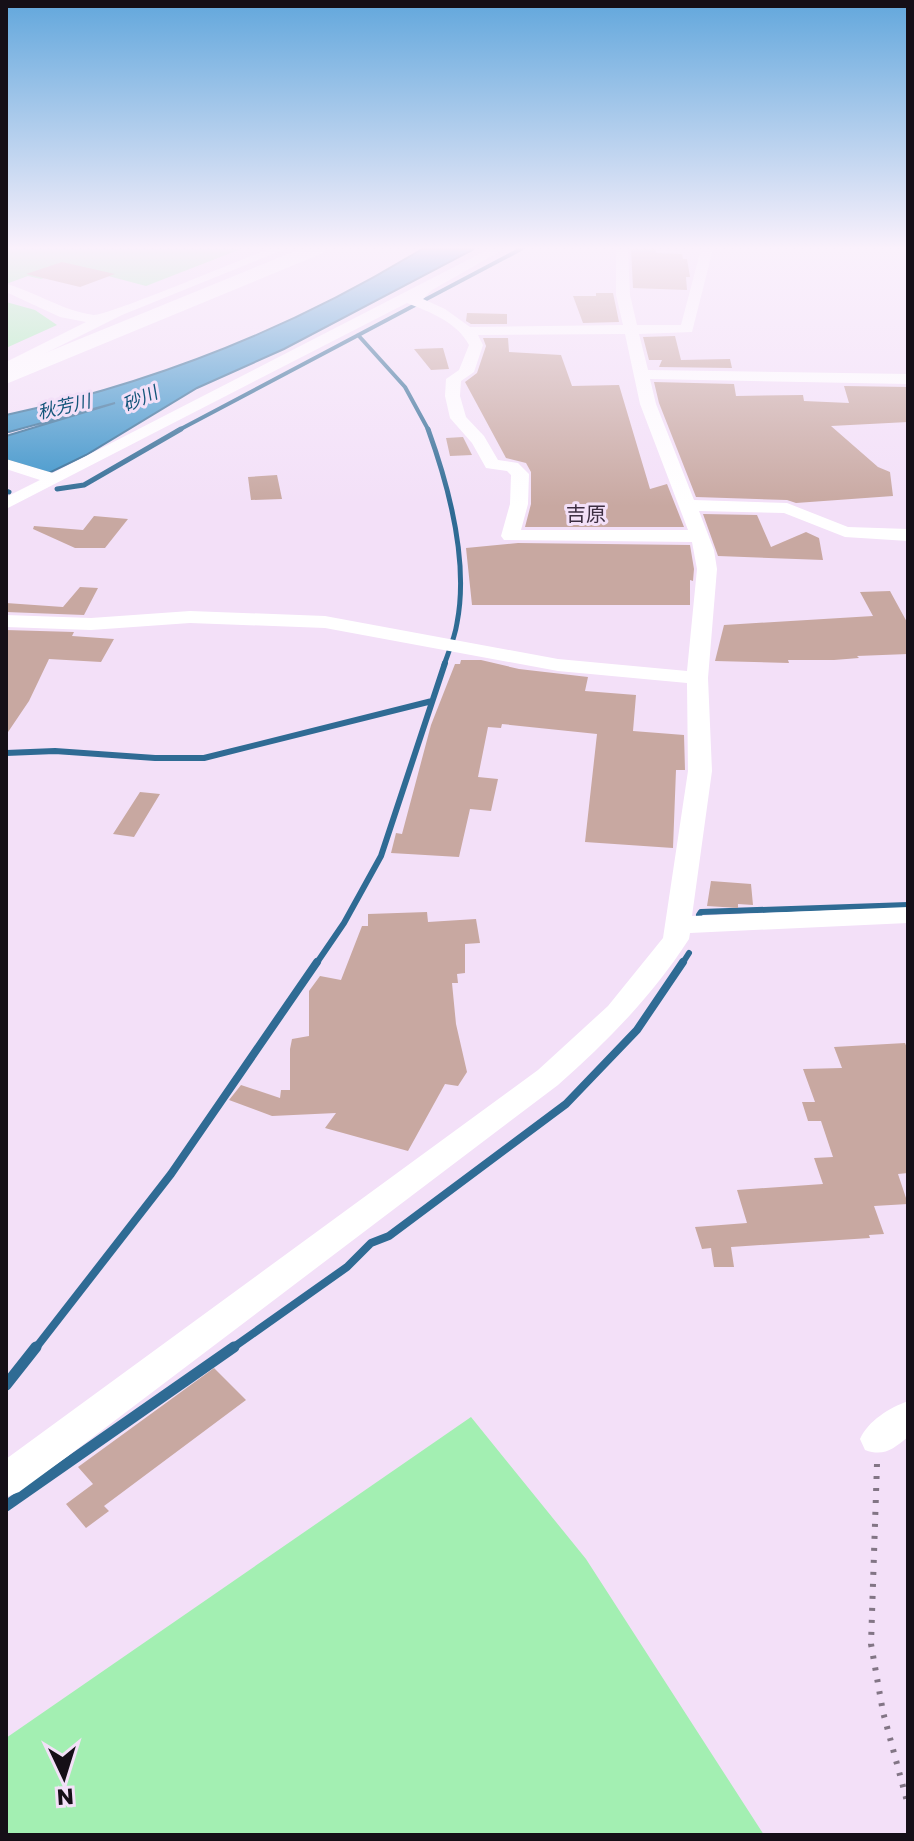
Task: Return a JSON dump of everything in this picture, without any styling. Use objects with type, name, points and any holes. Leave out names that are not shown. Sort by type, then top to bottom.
[{"type":"highway","points":[[6,377],[108,335]]},
{"type":"street","points":[[6,368],[71,335]]},
{"type":"street","points":[[6,504],[337,335]]},
{"type":"street","points":[[471,335],[476,352],[466,372],[454,379],[452,409],[454,416],[485,446],[492,464],[512,467],[520,474],[519,504],[510,536],[699,536]]},
{"type":"street","points":[[6,1480],[446,1154],[601,1032],[661,963],[676,939],[700,771],[697,678],[707,569],[699,536],[648,404],[633,335]]},
{"type":"street","points":[[641,374],[908,379]]},
{"type":"street","points":[[6,464],[55,479]]},
{"type":"street","points":[[686,505],[787,508],[845,532],[908,535]]},
{"type":"street","points":[[6,621],[91,624],[190,617],[325,622],[572,667],[697,678]]},
{"type":"street","points":[[680,925],[908,915]]},
{"type":"street","points":[[878,1439],[908,1417]]},
{"type":"path","points":[[878,1439],[871,1644],[883,1712],[908,1805]]},
{"type":"green space","points":[[6,335],[35,335],[6,348]]},
{"type":"green space","points":[[471,1417],[586,1559],[764,1835],[6,1835],[6,1738]]},
{"type":"water","points":[[257,335],[311,335],[197,388],[86,455],[49,473],[6,460],[6,436],[115,403],[9,432],[6,432],[6,415],[115,387]]},
{"type":"building","points":[[675,336],[681,360],[730,359],[732,368],[659,367],[662,360],[649,360],[643,337]]},
{"type":"building","points":[[483,338],[508,338],[509,352],[561,355],[572,386],[619,385],[650,489],[667,484],[684,527],[525,527],[531,504],[531,472],[526,463],[506,458],[465,382],[477,373],[486,346]]},
{"type":"building","points":[[443,348],[449,369],[431,370],[414,349]]},
{"type":"building","points":[[654,382],[734,384],[736,396],[803,395],[804,401],[849,403],[844,386],[908,387],[908,422],[831,426],[878,467],[890,472],[893,496],[796,503],[787,500],[696,497],[659,403]]},
{"type":"building","points":[[463,437],[472,455],[450,456],[446,438]]},
{"type":"building","points":[[277,475],[282,499],[251,500],[248,477]]},
{"type":"building","points":[[703,514],[757,515],[771,547],[806,532],[819,538],[823,560],[718,556]]},
{"type":"building","points":[[94,516],[128,519],[105,548],[75,548],[33,529],[34,526],[83,530]]},
{"type":"building","points":[[518,543],[690,545],[694,569],[693,581],[690,580],[690,605],[472,605],[466,548]]},
{"type":"building","points":[[80,587],[98,588],[84,615],[6,612],[6,603],[63,607]]},
{"type":"building","points":[[890,591],[908,624],[908,654],[788,660],[789,663],[715,661],[724,625],[873,616],[860,592]]},
{"type":"building","points":[[6,630],[74,632],[72,636],[114,639],[101,662],[49,659],[29,701],[6,735]]},
{"type":"building","points":[[461,660],[481,660],[519,669],[588,677],[585,691],[636,695],[633,731],[684,735],[685,770],[676,770],[673,848],[585,842],[597,734],[502,724],[501,728],[488,727],[478,777],[498,779],[491,811],[470,809],[459,857],[391,853],[396,833],[402,834],[431,725],[455,664],[460,664]]},
{"type":"building","points":[[140,792],[160,794],[134,837],[113,834]]},
{"type":"building","points":[[711,881],[751,884],[753,905],[738,904],[738,908],[707,906]]},
{"type":"building","points":[[427,912],[428,922],[476,919],[480,943],[465,944],[465,973],[457,974],[458,983],[452,983],[456,1024],[467,1072],[458,1086],[445,1084],[408,1151],[325,1128],[336,1113],[272,1116],[229,1100],[241,1085],[280,1098],[281,1090],[290,1090],[292,1039],[309,1036],[309,991],[320,976],[341,980],[362,926],[368,926],[368,914]]},
{"type":"building","points":[[905,1043],[908,1050],[908,1173],[898,1174],[908,1204],[874,1206],[884,1234],[869,1235],[870,1238],[731,1247],[734,1267],[714,1267],[711,1248],[702,1249],[695,1227],[747,1223],[737,1190],[823,1184],[814,1158],[833,1157],[821,1121],[808,1121],[802,1102],[815,1102],[803,1069],[842,1068],[834,1047]]},
{"type":"building","points":[[214,1368],[246,1400],[104,1506],[109,1511],[86,1528],[66,1504],[93,1484],[78,1467]]},
{"type":"waterway","points":[[177,431],[358,335]]},
{"type":"waterway","points":[[358,335],[405,387],[428,429]]},
{"type":"waterway","points":[[57,489],[84,485],[181,429]]},
{"type":"waterway","points":[[428,429],[450,500],[459,550],[460,599],[456,628],[444,665]]},
{"type":"waterway","points":[[316,964],[344,923],[381,856],[445,663]]},
{"type":"waterway","points":[[6,753],[55,751],[204,758],[432,701]]},
{"type":"waterway","points":[[699,915],[701,912],[908,905]]},
{"type":"waterway","points":[[682,964],[689,953]]},
{"type":"waterway","points":[[35,1349],[171,1174],[317,962]]},
{"type":"waterway","points":[[231,1349],[347,1267],[371,1243],[389,1236],[566,1104],[637,1030],[683,962]]},
{"type":"waterway","points":[[6,1385],[36,1347]]},
{"type":"waterway","points":[[6,1506],[234,1347]]},
{"type":"district","name":"吉原","points":[[586,514]]},
{"type":"water label","name":"砂川","points":[[140,399]]},
{"type":"water label","name":"秋芳川","points":[[64,407]]}]
